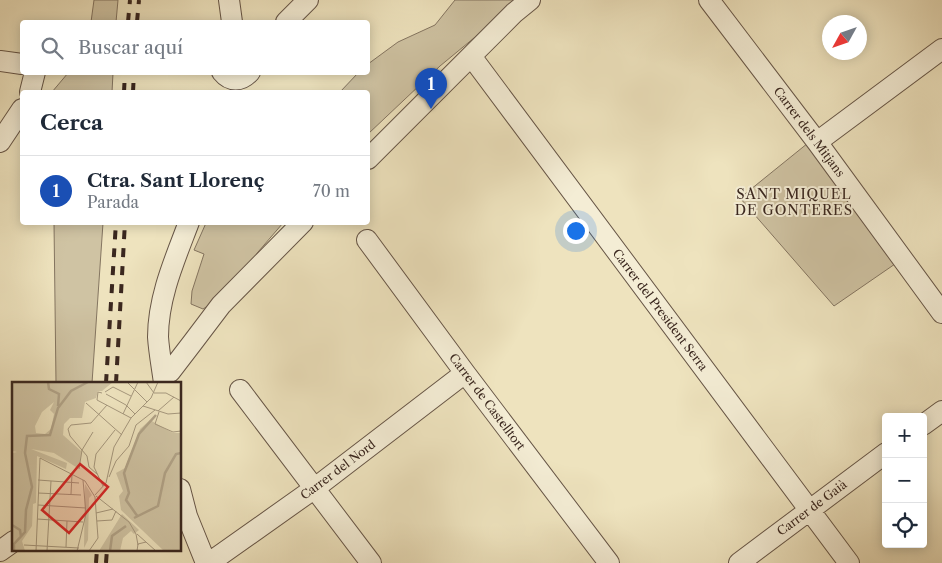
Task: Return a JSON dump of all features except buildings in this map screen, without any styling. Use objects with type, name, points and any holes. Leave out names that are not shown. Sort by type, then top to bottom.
[{"type":"street","points":[[229,0],[232,20]]},
{"type":"street","points":[[288,20],[308,0]]},
{"type":"street","points":[[370,157],[514,13],[530,0]]},
{"type":"street","name":"Carrer dels Mitjans","points":[[709,0],[818,142],[942,313]]},
{"type":"street","points":[[818,142],[942,48]]},
{"type":"street","name":"Carrer del President Serra","points":[[471,56],[849,563]]},
{"type":"street","points":[[0,61],[20,64]]},
{"type":"street","points":[[30,90],[34,75]]},
{"type":"street","points":[[0,142],[20,112]]},
{"type":"street","points":[[163,379],[158,338],[162,300],[172,264],[188,225]]},
{"type":"street","points":[[163,379],[221,304],[300,225]]},
{"type":"street","name":"Carrer de Castelltort","points":[[368,240],[465,373],[609,563]]},
{"type":"street","name":"Carrer del Nord","points":[[208,563],[315,488],[465,373]]},
{"type":"street","points":[[240,390],[371,563]]},
{"type":"street","points":[[927,422],[942,411]]},
{"type":"street","name":"Carrer de Gaià","points":[[739,563],[882,455]]},
{"type":"street","points":[[181,493],[187,516],[208,563]]},
{"type":"street","points":[[0,551],[12,542]]},
{"type":"shaded area","points":[[94,0],[118,0],[116,20],[91,20]]},
{"type":"shaded area","points":[[455,0],[520,0],[440,66],[370,132],[370,90],[342,90],[356,75],[370,75],[370,63],[398,42],[435,25]]},
{"type":"shaded area","points":[[66,75],[113,75],[112,90],[54,90]]},
{"type":"shaded area","points":[[808,143],[895,264],[834,306],[740,198]]},
{"type":"shaded area","points":[[54,225],[103,225],[92,382],[56,382]]},
{"type":"shaded area","points":[[205,225],[281,225],[250,264],[214,302],[203,309],[191,304],[192,291],[204,254],[194,250]]},
{"type":"railway","points":[[128,20],[130,0]]},
{"type":"railway","points":[[137,20],[139,0]]},
{"type":"railway","points":[[124,90],[125,75]]},
{"type":"railway","points":[[133,90],[134,75]]},
{"type":"railway","points":[[106,382],[116,225]]},
{"type":"railway","points":[[116,382],[125,225]]},
{"type":"railway","points":[[96,563],[97,550]]},
{"type":"railway","points":[[106,563],[107,550]]},
{"type":"place","name":"Ctra. Sant Llorenç","points":[[431,109]]},
{"type":"district","name":"SANT MIQUEL DE GONTERES","points":[[794,202]]}]
